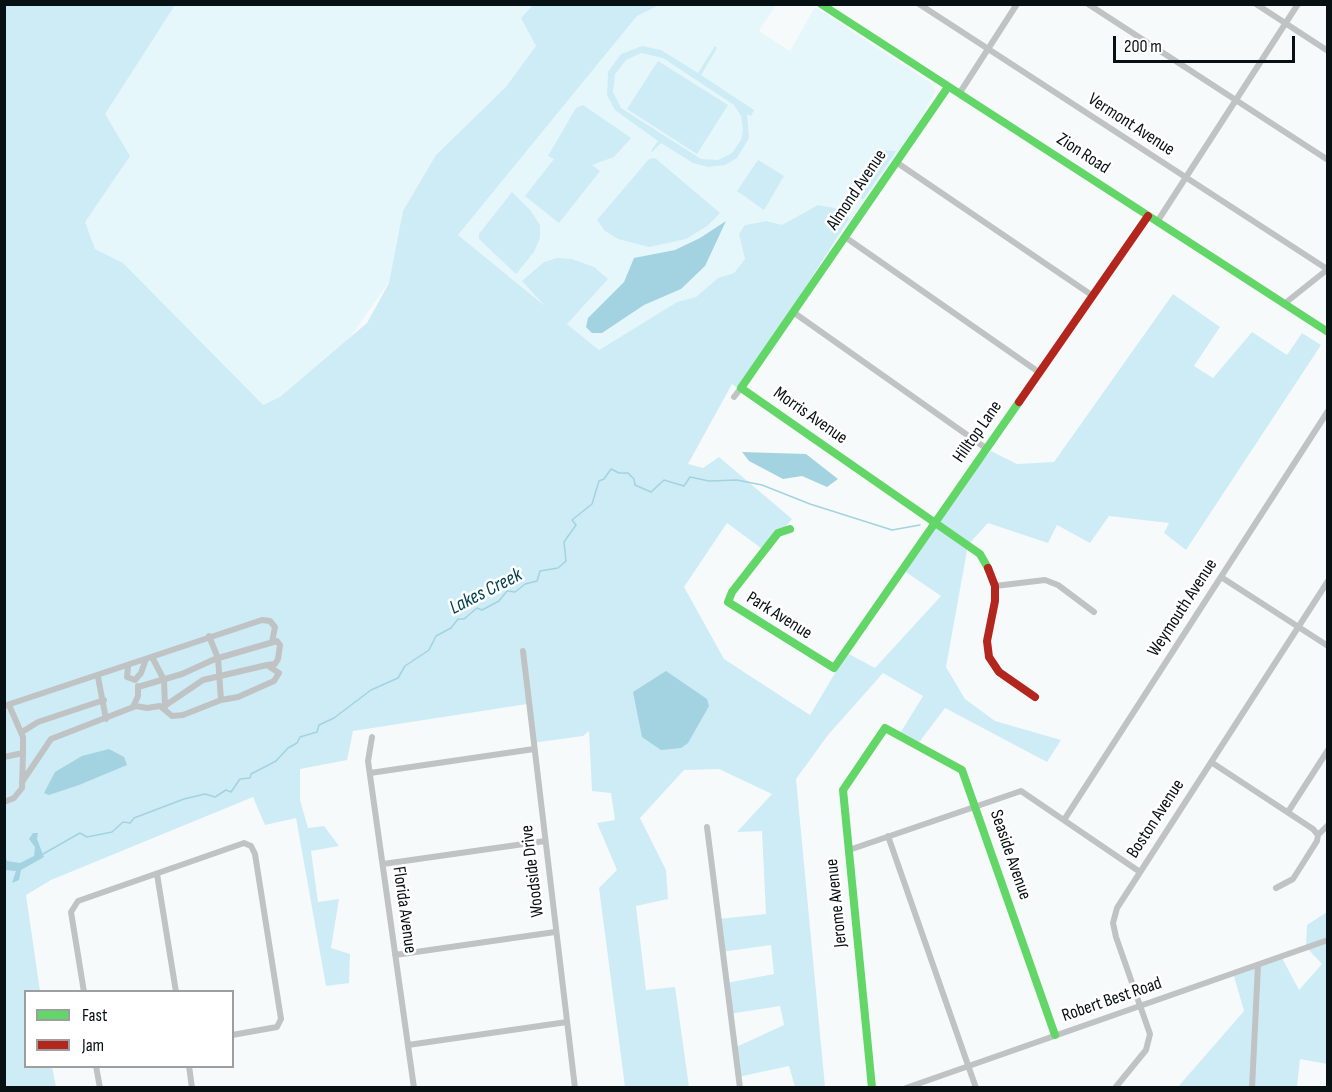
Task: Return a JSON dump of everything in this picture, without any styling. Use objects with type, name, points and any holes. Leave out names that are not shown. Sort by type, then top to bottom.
[{"type":"street","name":"Zion Road","points":[[821,4],[1328,332]]},
{"type":"street","name":"Vermont Avenue","points":[[919,4],[1327,269]]},
{"type":"street","points":[[959,94],[1017,4]]},
{"type":"street","points":[[1088,4],[1328,160]]},
{"type":"street","points":[[1256,4],[1328,51]]},
{"type":"street","points":[[1157,222],[1298,4]]},
{"type":"street","name":"Almond Avenue","points":[[793,312],[948,87]]},
{"type":"street","points":[[896,162],[1093,296]]},
{"type":"street","name":"Hilltop Lane","points":[[835,668],[1148,216]]},
{"type":"street","points":[[845,237],[1040,373]]},
{"type":"street","points":[[1284,304],[1327,269]]},
{"type":"street","points":[[734,397],[793,312],[987,449]]},
{"type":"street","name":"Morris Avenue","points":[[741,388],[980,555],[988,567],[995,586]]},
{"type":"street","name":"Weymouth Avenue","points":[[1064,820],[1328,411]]},
{"type":"street","name":"Park Avenue","points":[[790,529],[778,533],[730,595],[728,602],[828,667],[835,668]]},
{"type":"street","points":[[1221,577],[1328,646]]},
{"type":"street","points":[[1035,697],[999,672],[989,657],[987,641],[995,601],[995,586],[1045,580],[1058,585],[1094,612]]},
{"type":"street","name":"Boston Avenue","points":[[1115,1088],[1148,1046],[1149,1029],[1113,923],[1118,906],[1328,581]]},
{"type":"street","points":[[4,802],[19,793],[22,782],[22,732],[7,706],[128,667],[209,636],[265,620],[275,627],[272,642]]},
{"type":"street","points":[[209,636],[218,658],[221,700]]},
{"type":"street","points":[[138,687],[164,680],[218,658],[272,642],[279,644],[279,657],[275,664],[199,682],[165,707]]},
{"type":"street","name":"Woodside Drive","points":[[523,651],[575,1088]]},
{"type":"street","points":[[135,680],[140,676],[149,658]]},
{"type":"street","points":[[149,658],[164,680],[165,707]]},
{"type":"street","points":[[22,782],[48,741],[133,708],[160,706],[178,716],[221,700],[238,698],[276,681],[278,672],[267,665]]},
{"type":"street","points":[[128,667],[127,677],[135,680],[138,687],[138,696],[133,708]]},
{"type":"street","points":[[98,677],[106,719]]},
{"type":"street","points":[[22,732],[38,722],[104,700]]},
{"type":"street","name":"Seaside Avenue","points":[[885,728],[961,768],[1055,1035]]},
{"type":"street","name":"Jerome Avenue","points":[[872,1088],[843,787],[885,728]]},
{"type":"street","name":"Florida Avenue","points":[[372,737],[368,761],[414,1088]]},
{"type":"street","points":[[370,773],[534,749]]},
{"type":"street","points":[[1288,812],[1328,750]]},
{"type":"street","points":[[4,757],[22,753]]},
{"type":"street","points":[[1211,762],[1288,812],[1318,835]]},
{"type":"street","points":[[849,850],[1021,791],[1140,872]]},
{"type":"street","points":[[1276,888],[1293,879],[1317,841],[1318,835],[1328,825]]},
{"type":"street","points":[[707,827],[740,1088]]},
{"type":"street","points":[[888,837],[976,1088]]},
{"type":"street","points":[[382,864],[545,841]]},
{"type":"street","points":[[84,990],[71,912],[72,906],[78,901],[241,843],[248,844],[253,850],[281,1019],[277,1028],[234,1035]]},
{"type":"street","points":[[157,874],[176,990]]},
{"type":"street","points":[[395,955],[555,932]]},
{"type":"street","name":"Robert Best Road","points":[[906,1088],[1328,940]]},
{"type":"street","points":[[1252,1088],[1258,964]]},
{"type":"street","points":[[408,1045],[567,1022]]},
{"type":"street","points":[[96,1068],[100,1088]]},
{"type":"street","points":[[189,1068],[192,1088]]},
{"type":"shaded area","points":[[5,5],[175,5],[105,114],[130,156],[85,222],[95,249],[123,263],[263,405],[280,397],[367,323],[389,283],[403,211],[436,155],[506,87],[536,46],[521,18],[533,5],[660,5],[637,16],[458,235],[545,306],[522,281],[544,262],[557,258],[572,259],[594,267],[608,279],[567,324],[599,350],[677,302],[696,297],[718,278],[734,273],[745,259],[739,234],[745,225],[766,221],[782,225],[818,205],[840,209],[846,214],[849,219],[740,390],[732,384],[688,464],[703,468],[719,457],[792,519],[765,551],[727,523],[684,587],[724,659],[810,715],[847,653],[875,668],[941,596],[903,570],[969,476],[991,451],[1017,464],[1054,462],[1173,294],[1220,327],[1194,366],[1213,378],[1252,332],[1287,355],[1302,333],[1321,345],[1186,550],[1164,533],[1169,523],[1109,516],[1090,543],[1057,525],[1048,543],[988,523],[968,545],[946,667],[965,699],[995,721],[1061,740],[1047,762],[945,708],[917,745],[899,735],[923,696],[883,673],[828,735],[796,779],[825,1087],[795,1087],[789,1066],[738,1077],[734,1048],[784,1025],[780,1006],[729,1014],[726,983],[774,974],[771,945],[721,952],[718,919],[766,914],[762,831],[737,832],[772,794],[719,769],[684,770],[640,818],[666,870],[668,899],[636,906],[646,990],[675,987],[689,1087],[625,1087],[599,888],[617,870],[597,823],[615,820],[611,793],[592,791],[589,731],[583,736],[532,743],[527,704],[353,731],[347,760],[300,769],[300,800],[308,828],[324,826],[339,846],[311,851],[318,902],[339,899],[331,948],[350,954],[349,983],[326,986],[296,818],[265,825],[253,797],[51,880],[26,895],[40,990],[24,990],[24,1068],[52,1068],[56,1087],[5,1088]]},
{"type":"shaded area","points":[[69,5],[583,5],[155,616],[5,95]]},
{"type":"shaded area","points":[[660,5],[776,5],[759,31],[790,51],[815,7],[931,83],[936,91],[913,131],[818,266],[759,222],[752,223],[745,226],[745,259],[734,273],[718,278],[696,297],[677,302],[599,350],[458,235],[637,16]]},
{"type":"shaded area","points":[[642,46],[661,50],[698,73],[715,46],[717,48],[701,75],[754,110],[751,116],[747,114],[749,138],[737,158],[725,165],[708,167],[693,163],[661,143],[652,152],[658,141],[615,110],[607,95],[608,72],[621,54]],"holes":[[[641,53],[663,58],[734,105],[741,116],[743,130],[741,140],[732,153],[718,160],[701,159],[621,108],[613,92],[615,74],[626,60]]]},
{"type":"shaded area","points":[[658,61],[728,105],[697,154],[627,109]]},
{"type":"shaded area","points":[[583,105],[631,138],[614,157],[592,165],[600,171],[559,223],[525,196],[554,159],[548,156],[576,108]]},
{"type":"shaded area","points":[[877,150],[896,151],[863,200],[852,187]]},
{"type":"shaded area","points":[[655,158],[720,213],[707,226],[686,239],[649,247],[618,239],[605,231],[597,220],[649,159]]},
{"type":"shaded area","points":[[758,160],[784,176],[764,210],[737,191]]},
{"type":"shaded area","points":[[512,192],[530,210],[540,225],[540,238],[534,252],[516,274],[479,239],[479,234]]},
{"type":"shaded area","points":[[726,221],[705,266],[681,289],[644,305],[602,333],[592,333],[586,327],[588,318],[624,282],[634,258],[675,250],[700,238]]},
{"type":"shaded area","points":[[742,452],[806,454],[838,479],[827,487],[802,476],[783,479],[749,461]]},
{"type":"shaded area","points":[[666,671],[707,699],[709,706],[688,743],[681,748],[661,750],[642,737],[633,692]]},
{"type":"shaded area","points":[[109,749],[124,757],[127,765],[79,785],[49,795],[44,793],[55,772],[82,756]]},
{"type":"shaded area","points":[[33,833],[38,833],[37,839],[44,857],[21,870],[19,880],[12,883],[16,871],[5,870],[5,855],[7,861],[20,863],[34,856],[35,847],[29,839]]},
{"type":"shaded area","points":[[1327,912],[1327,1064],[1300,1059],[1297,1087],[1177,1088],[1244,1011],[1233,973],[1281,956],[1299,990],[1322,964],[1306,947],[1307,925]]},
{"type":"waterway","name":"Lakes Creek","points":[[43,854],[80,833],[87,837],[112,832],[123,822],[130,823],[134,818],[184,799],[205,794],[215,797],[226,790],[231,792],[240,779],[250,778],[251,774],[276,761],[288,748],[297,743],[300,737],[317,732],[319,725],[334,718],[371,690],[398,678],[405,666],[429,650],[436,636],[451,628],[458,619],[464,619],[477,608],[482,610],[499,601],[507,591],[515,592],[525,584],[537,581],[540,571],[558,568],[566,561],[564,542],[576,525],[572,520],[592,504],[599,481],[604,479],[611,469],[619,473],[628,473],[634,479],[635,485],[651,492],[664,480],[684,486],[690,477],[709,481],[737,480],[762,485],[810,504],[892,530],[920,525]]},
{"type":"traffic: fast","points":[[821,4],[1328,332]]},
{"type":"traffic: fast","points":[[948,87],[741,388],[980,554],[988,568]]},
{"type":"traffic: fast","points":[[790,529],[778,533],[732,592],[728,602],[834,668],[1019,402]]},
{"type":"traffic: fast","points":[[872,1088],[843,790],[885,728],[962,770],[1055,1035]]},
{"type":"traffic: jam","points":[[1019,402],[1148,216]]},
{"type":"traffic: jam","points":[[988,568],[995,586],[995,601],[987,641],[989,657],[999,672],[1035,697]]}]
